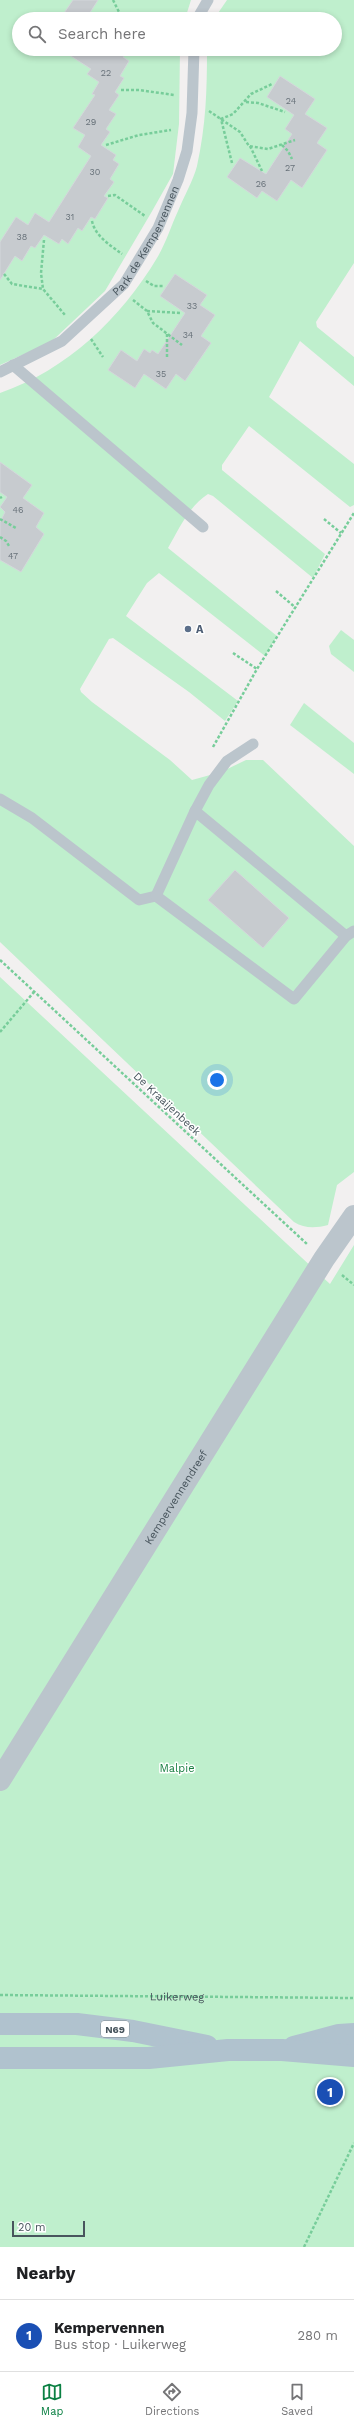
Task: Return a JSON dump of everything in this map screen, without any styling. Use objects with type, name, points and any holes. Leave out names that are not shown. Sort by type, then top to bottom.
[{"type":"main road","name":"N69","points":[[0,2024],[77,2024],[133,2030],[228,2050]]},
{"type":"main road","name":"N69","points":[[282,2050],[339,2034],[354,2034]]},
{"type":"main road","name":"N69","points":[[0,2058],[149,2058],[228,2050],[282,2050],[354,2056]]},
{"type":"street","name":"Kempervennendreef","points":[[0,1780],[324,1259],[354,1216]]},
{"type":"lane","points":[[201,12],[208,0]]},
{"type":"lane","name":"Park de Kempervennen","points":[[0,372],[62,341],[118,289],[136,264],[158,227],[178,180],[187,151],[192,102],[194,56]]},
{"type":"lane","points":[[14,365],[203,527]]},
{"type":"lane","points":[[156,896],[209,785],[227,761],[253,744]]},
{"type":"lane","points":[[0,799],[32,818],[139,900],[156,896],[294,999],[350,933],[195,812]]},
{"type":"path","points":[[113,0],[119,12]]},
{"type":"path","points":[[221,118],[233,114],[251,94],[272,84]]},
{"type":"path","points":[[121,90],[139,90],[192,102],[203,107],[240,132],[262,171]]},
{"type":"path","points":[[245,102],[258,103],[285,112]]},
{"type":"path","points":[[221,118],[232,163]]},
{"type":"path","points":[[106,145],[162,130],[189,130]]},
{"type":"path","points":[[249,146],[268,149],[295,140]]},
{"type":"path","points":[[282,145],[288,151],[292,159]]},
{"type":"path","points":[[108,196],[115,195],[130,204],[158,227]]},
{"type":"path","points":[[92,221],[93,229],[103,239],[136,264]]},
{"type":"path","points":[[44,240],[41,272],[43,289],[77,328]]},
{"type":"path","points":[[4,274],[12,284],[43,289]]},
{"type":"path","points":[[118,289],[147,311],[153,323],[182,345]]},
{"type":"path","points":[[147,311],[150,309],[182,314]]},
{"type":"path","points":[[166,357],[168,334]]},
{"type":"path","points":[[210,753],[257,669],[354,512]]},
{"type":"path","points":[[0,519],[16,528]]},
{"type":"path","points":[[324,519],[341,533]]},
{"type":"path","points":[[0,537],[6,541],[9,546]]},
{"type":"path","points":[[276,592],[296,608]]},
{"type":"path","points":[[233,653],[257,669]]},
{"type":"path","name":"De Kraaijenbeek","points":[[0,960],[324,1259]]},
{"type":"path","points":[[0,1032],[34,992]]},
{"type":"path","name":"Luikerweg","points":[[0,1995],[354,1998]]},
{"type":"path","points":[[304,2247],[354,2143]]},
{"type":"green space","points":[[0,0],[191,0],[187,12],[12,12],[12,56],[180,56],[179,124],[173,174],[105,291],[51,342],[0,365]]},
{"type":"green space","points":[[227,0],[354,0],[354,263],[316,322],[317,327],[354,357],[354,386],[300,341],[269,397],[354,464],[354,505],[350,507],[249,426],[222,465],[222,470],[325,554],[313,578],[213,496],[208,494],[190,511],[168,548],[277,636],[265,656],[159,573],[147,583],[126,616],[238,701],[225,721],[189,692],[113,638],[109,639],[80,689],[81,692],[92,702],[170,760],[192,780],[221,772],[246,760],[263,760],[354,846],[354,1172],[337,1185],[328,1225],[315,1227],[306,1227],[294,1222],[0,942],[0,393],[25,383],[48,371],[70,356],[90,339],[127,301],[157,258],[191,183],[197,166],[205,108],[207,56],[342,56],[342,12],[219,12]]},
{"type":"green space","points":[[341,630],[354,640],[354,672],[331,654],[329,646]]},
{"type":"green space","points":[[304,703],[354,743],[354,774],[290,725]]},
{"type":"green space","name":"Malpie","points":[[0,977],[330,1284],[354,1245],[354,2247],[0,2247]]},
{"type":"building","points":[[73,0],[98,0],[90,12],[65,12]]},
{"type":"building","points":[[71,56],[124,56],[129,61],[120,76],[124,78],[115,92],[119,95],[109,110],[116,114],[106,129],[110,132],[101,145],[116,155],[113,160],[119,164],[110,179],[114,182],[104,196],[108,198],[95,219],[91,217],[82,231],[78,228],[68,244],[62,239],[59,244],[44,235],[35,248],[31,246],[22,261],[15,256],[0,280],[0,242],[16,217],[28,225],[35,213],[49,222],[91,156],[78,147],[85,135],[73,128],[95,95],[92,94],[99,82],[87,74],[91,69]]},
{"type":"building","points":[[280,76],[315,99],[305,114],[327,128],[317,143],[327,150],[302,188],[291,180],[277,201],[262,191],[257,198],[227,177],[240,158],[266,174],[292,134],[285,129],[294,115],[267,97]]},
{"type":"building","points":[[175,274],[207,295],[200,305],[215,315],[201,336],[211,343],[185,381],[176,374],[166,389],[144,374],[135,388],[108,370],[121,350],[137,361],[144,349],[150,353],[152,350],[158,354],[185,313],[160,296]]},
{"type":"building","points":[[0,462],[32,485],[23,498],[44,513],[36,527],[44,534],[21,572],[0,560],[0,522],[5,512],[0,507],[7,497],[0,492]]},
{"type":"building","points":[[235,870],[289,918],[263,948],[208,900]]},
{"type":"place","name":"A","points":[[188,629]]},
{"type":"place","name":"Kempervennen","points":[[330,2092]]}]
